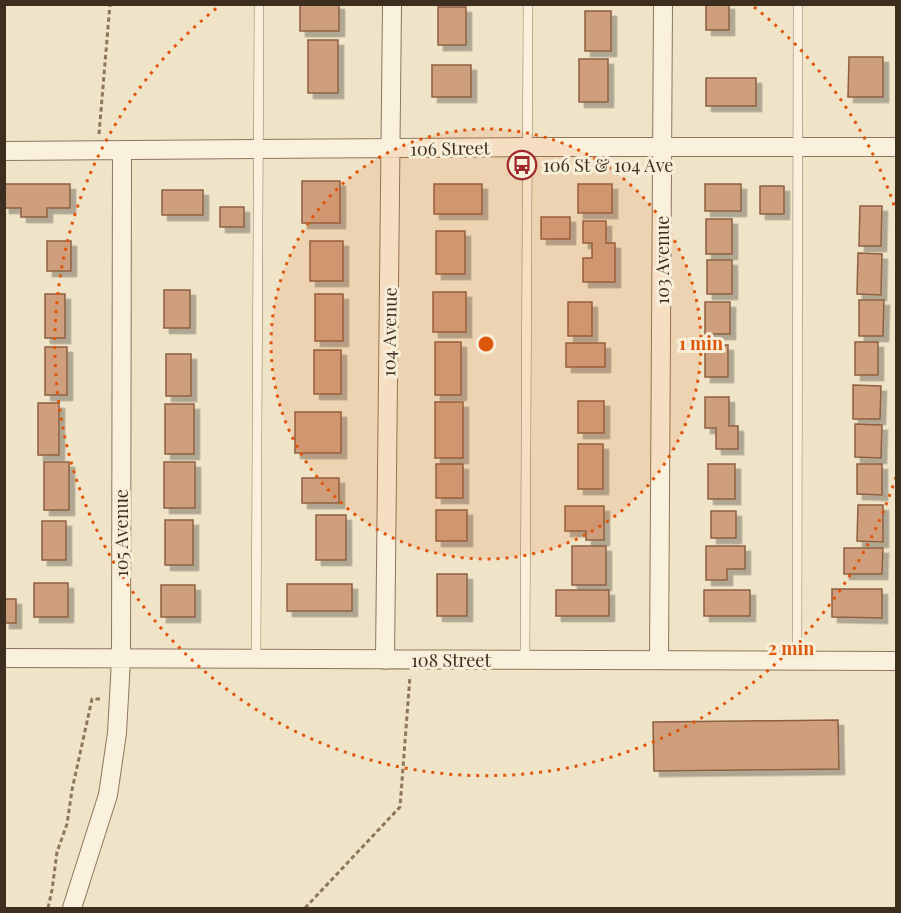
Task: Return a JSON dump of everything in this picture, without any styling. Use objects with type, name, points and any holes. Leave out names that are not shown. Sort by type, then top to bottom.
[{"type":"street","name":"104 Avenue","points":[[385,660],[392,4]]},
{"type":"street","name":"103 Avenue","points":[[659,660],[663,4]]},
{"type":"street","name":"106 Street","points":[[4,151],[897,147]]},
{"type":"street","name":"105 Avenue","points":[[72,909],[108,795],[119,700],[122,151]]},
{"type":"street","name":"108 Street","points":[[4,658],[897,661]]},
{"type":"lane","points":[[256,659],[258,4]]},
{"type":"lane","points":[[525,660],[528,4]]},
{"type":"lane","points":[[797,662],[798,4]]},
{"type":"path","points":[[97,151],[110,4]]},
{"type":"path","points":[[305,909],[400,807],[411,660]]},
{"type":"path","points":[[48,909],[57,852],[67,824],[92,699],[119,700]]},
{"type":"building","points":[[300,4],[339,4],[339,31],[300,31]]},
{"type":"building","points":[[706,4],[729,4],[729,30],[706,30]]},
{"type":"building","points":[[438,7],[466,7],[466,45],[438,45]]},
{"type":"building","points":[[585,11],[611,11],[611,51],[585,51]]},
{"type":"building","points":[[308,40],[338,40],[338,93],[308,93]]},
{"type":"building","points":[[849,57],[883,57],[883,97],[848,97]]},
{"type":"building","points":[[579,59],[608,59],[608,102],[579,102]]},
{"type":"building","points":[[432,65],[471,65],[471,97],[432,97]]},
{"type":"building","points":[[706,78],[756,78],[756,106],[706,106]]},
{"type":"building","points":[[302,181],[340,181],[340,223],[302,223]]},
{"type":"building","points":[[4,184],[70,184],[70,208],[47,208],[47,217],[21,217],[21,208],[4,208]]},
{"type":"building","points":[[434,184],[482,184],[482,214],[434,214]]},
{"type":"building","points":[[578,184],[612,184],[612,213],[578,213]]},
{"type":"building","points":[[705,184],[741,184],[741,211],[705,211]]},
{"type":"building","points":[[760,186],[784,186],[784,214],[760,214]]},
{"type":"building","points":[[162,190],[203,190],[203,215],[162,215]]},
{"type":"building","points":[[860,206],[882,206],[881,246],[859,246]]},
{"type":"building","points":[[220,207],[244,207],[244,227],[220,227]]},
{"type":"building","points":[[541,217],[570,217],[570,239],[541,239]]},
{"type":"building","points":[[706,219],[732,219],[732,254],[706,254]]},
{"type":"building","points":[[583,221],[606,221],[606,243],[615,243],[615,282],[583,282],[583,258],[592,258],[592,243],[583,243]]},
{"type":"building","points":[[436,231],[465,231],[465,274],[436,274]]},
{"type":"building","points":[[47,241],[71,241],[71,271],[47,271]]},
{"type":"building","points":[[310,241],[343,241],[343,281],[310,281]]},
{"type":"building","points":[[858,253],[882,254],[881,295],[857,294]]},
{"type":"building","points":[[707,260],[732,260],[732,294],[707,294]]},
{"type":"building","points":[[164,290],[190,290],[190,328],[164,328]]},
{"type":"building","points":[[433,292],[466,292],[466,332],[433,332]]},
{"type":"building","points":[[45,294],[65,294],[65,338],[45,338]]},
{"type":"building","points":[[315,294],[343,294],[343,341],[315,341]]},
{"type":"building","points":[[859,300],[884,300],[883,336],[859,336]]},
{"type":"building","points":[[568,302],[592,302],[592,336],[568,336]]},
{"type":"building","points":[[705,302],[730,302],[730,334],[705,334]]},
{"type":"building","points":[[435,342],[461,342],[461,395],[435,395]]},
{"type":"building","points":[[855,342],[878,342],[878,375],[855,375]]},
{"type":"building","points":[[566,343],[605,343],[605,367],[566,367]]},
{"type":"building","points":[[705,345],[728,345],[728,377],[705,377]]},
{"type":"building","points":[[45,347],[67,347],[67,395],[45,395]]},
{"type":"building","points":[[314,350],[341,350],[341,394],[314,394]]},
{"type":"building","points":[[166,354],[191,354],[191,396],[166,396]]},
{"type":"building","points":[[853,385],[881,386],[880,419],[853,419]]},
{"type":"building","points":[[705,397],[729,397],[729,426],[738,426],[738,449],[716,449],[716,428],[705,428]]},
{"type":"building","points":[[578,401],[604,401],[604,433],[578,433]]},
{"type":"building","points":[[435,402],[463,402],[463,458],[435,458]]},
{"type":"building","points":[[38,403],[59,403],[59,455],[38,455]]},
{"type":"building","points":[[165,404],[194,404],[194,454],[165,454]]},
{"type":"building","points":[[295,412],[341,412],[341,453],[295,453]]},
{"type":"building","points":[[855,424],[882,425],[881,458],[855,457]]},
{"type":"building","points":[[578,444],[603,444],[603,489],[578,489]]},
{"type":"building","points":[[44,462],[69,462],[69,510],[44,510]]},
{"type":"building","points":[[164,462],[195,462],[195,508],[164,508]]},
{"type":"building","points":[[436,464],[463,464],[463,498],[436,498]]},
{"type":"building","points":[[708,464],[735,464],[735,499],[708,499]]},
{"type":"building","points":[[857,464],[882,464],[882,495],[857,494]]},
{"type":"building","points":[[302,478],[339,478],[339,503],[302,503]]},
{"type":"building","points":[[858,505],[883,505],[883,542],[857,541]]},
{"type":"building","points":[[565,506],[604,506],[604,540],[586,540],[586,531],[565,531]]},
{"type":"building","points":[[436,510],[467,510],[467,541],[436,541]]},
{"type":"building","points":[[711,511],[736,511],[736,538],[711,538]]},
{"type":"building","points":[[316,515],[346,515],[346,560],[316,560]]},
{"type":"building","points":[[165,520],[193,520],[193,565],[165,565]]},
{"type":"building","points":[[42,521],[66,521],[66,560],[42,560]]},
{"type":"building","points":[[572,546],[606,546],[606,585],[572,585]]},
{"type":"building","points":[[706,546],[745,546],[745,569],[727,569],[727,580],[706,580]]},
{"type":"building","points":[[844,548],[883,548],[882,574],[844,574]]},
{"type":"building","points":[[437,574],[467,574],[467,616],[437,616]]},
{"type":"building","points":[[34,583],[68,583],[68,617],[34,617]]},
{"type":"building","points":[[287,584],[352,584],[352,611],[287,611]]},
{"type":"building","points":[[161,585],[195,585],[195,617],[161,617]]},
{"type":"building","points":[[832,589],[882,589],[882,618],[832,617]]},
{"type":"building","points":[[556,590],[609,590],[609,616],[556,616]]},
{"type":"building","points":[[704,590],[750,590],[750,616],[704,616]]},
{"type":"building","points":[[4,599],[16,599],[16,623],[4,623]]},
{"type":"building","points":[[838,720],[839,769],[654,771],[653,722]]},
{"type":"place","name":"106 St & 104 Ave","points":[[522,165]]}]
